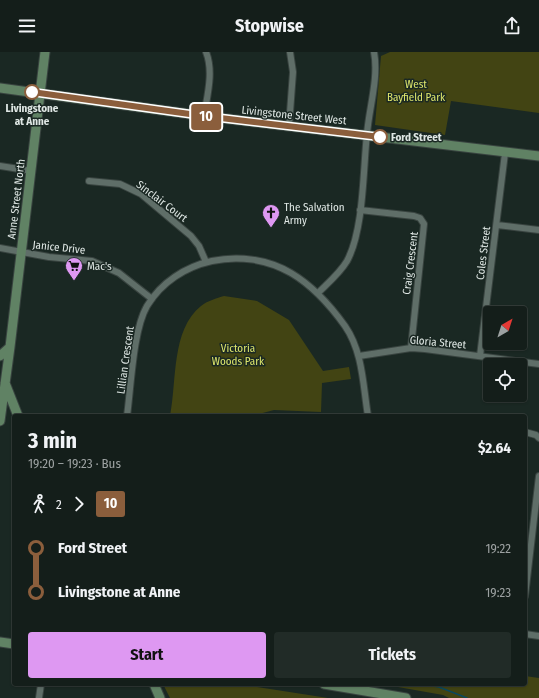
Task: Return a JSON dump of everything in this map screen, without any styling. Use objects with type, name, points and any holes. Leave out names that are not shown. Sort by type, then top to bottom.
[{"type":"street","name":"Anne Street North","points":[[0,420],[2,380],[10,347],[45,52]]},
{"type":"street","points":[[204,116],[210,75],[209,59],[206,52]]},
{"type":"street","points":[[289,126],[293,72],[290,52]]},
{"type":"street","points":[[318,293],[335,276],[347,260],[355,235],[360,210],[365,169],[366,135],[375,73],[374,52]]},
{"type":"street","name":"Livingstone Street West","points":[[0,88],[204,116],[539,156]]},
{"type":"street","name":"Coles Street","points":[[480,356],[505,153]]},
{"type":"street","points":[[0,166],[32,171]]},
{"type":"street","name":"Sinclair Court","points":[[89,181],[120,184],[141,194],[191,236],[199,246],[206,262]]},
{"type":"street","name":"Craig Crescent","points":[[360,210],[414,216],[420,218],[424,224],[411,348]]},
{"type":"street","points":[[497,225],[539,230]]},
{"type":"street","name":"Janice Drive","points":[[0,248],[92,261],[119,273],[152,299]]},
{"type":"street","name":"Lillian Crescent","points":[[127,414],[139,325],[158,290],[175,276],[193,266],[206,262],[235,258],[265,263],[290,272],[318,293],[345,327],[359,356],[368,414]]},
{"type":"street","points":[[0,356],[10,347]]},
{"type":"street","name":"Gloria Street","points":[[359,356],[411,348],[539,364]]},
{"type":"street","points":[[2,380],[17,414]]},
{"type":"street","points":[[527,433],[536,435],[539,438]]},
{"type":"street","points":[[527,579],[539,476]]},
{"type":"street","points":[[527,634],[539,636]]},
{"type":"street","points":[[0,642],[12,644]]},
{"type":"street","points":[[38,698],[41,686]]},
{"type":"street","points":[[338,686],[394,694],[406,698]]},
{"type":"green space","name":"West Bayfield Park","points":[[390,52],[539,52],[539,113],[451,101],[445,135],[375,125],[381,56]]},
{"type":"green space","name":"Victoria Woods Park","points":[[224,296],[257,301],[289,320],[323,371],[349,367],[351,379],[322,383],[321,412],[274,410],[259,414],[170,414],[177,357],[184,328],[191,316],[201,306],[209,301]]},
{"type":"green space","points":[[527,676],[539,678],[539,698],[449,698],[443,695],[392,686],[527,686]]},
{"type":"green space","points":[[164,686],[251,686],[328,698],[170,698]]},
{"type":"waterway","points":[[433,686],[467,698]]},
{"type":"bus line","name":"10","points":[[32,92],[204,116],[380,137]]},
{"type":"place","name":"Livingstone at Anne","points":[[32,92]]},
{"type":"place","name":"Ford Street","points":[[380,137]]},
{"type":"place","name":"The Salvation Army","points":[[271,228]]},
{"type":"place","name":"Mac's","points":[[74,281]]}]
